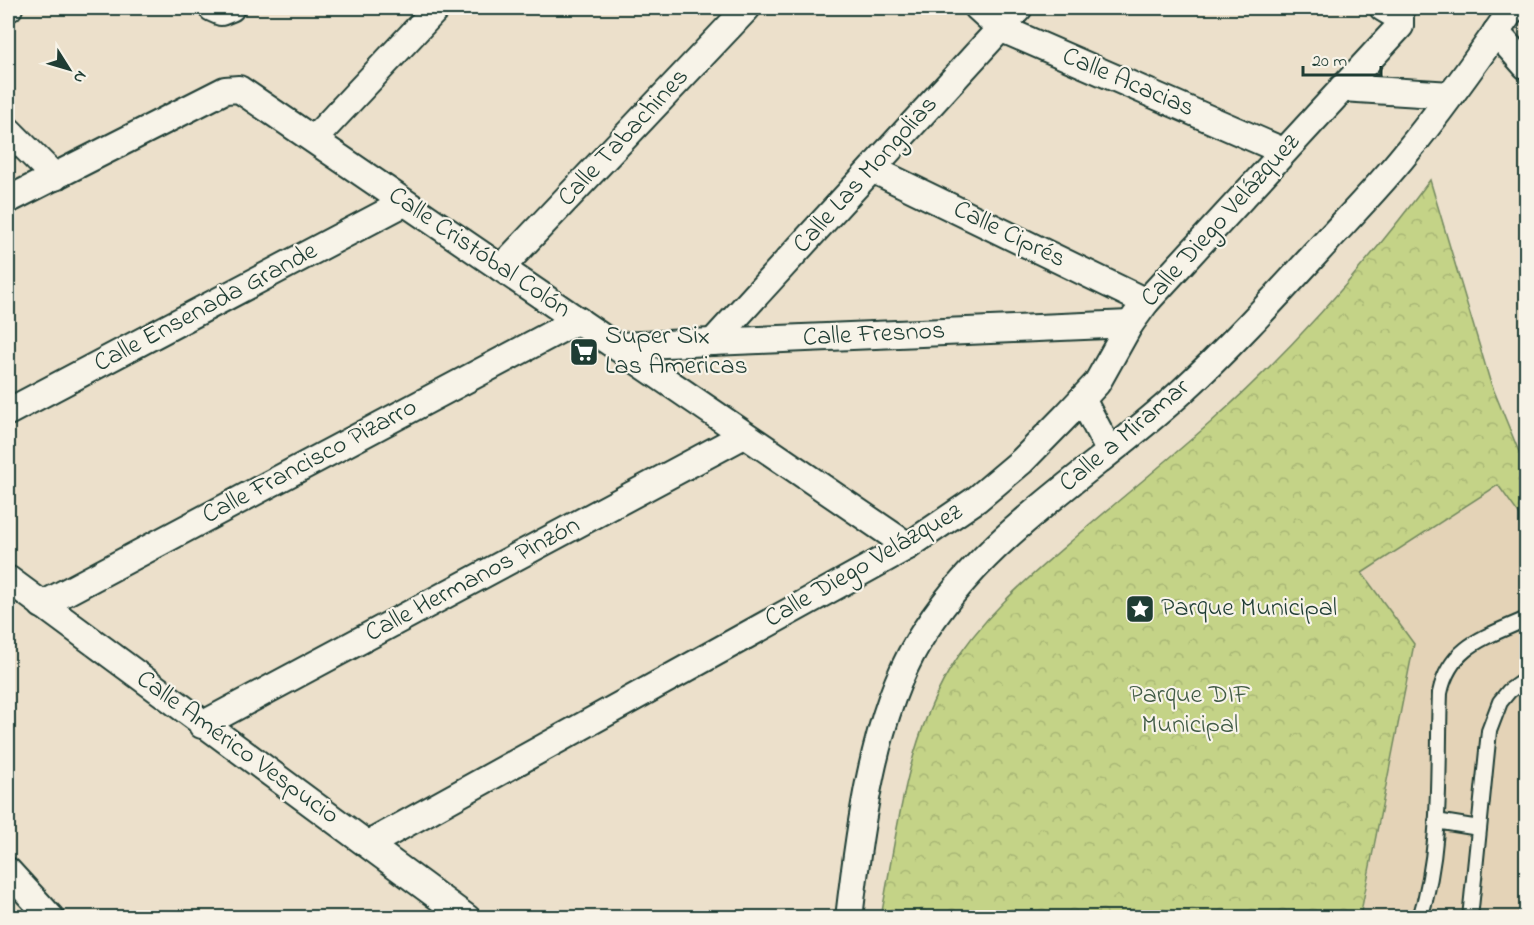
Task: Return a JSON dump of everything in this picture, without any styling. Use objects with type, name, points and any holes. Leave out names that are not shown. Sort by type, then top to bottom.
[{"type":"street","points":[[314,139],[437,8]]},
{"type":"street","name":"Calle Tabachines","points":[[501,268],[747,8]]},
{"type":"street","name":"Calle Acacias","points":[[978,8],[1000,28],[1283,151]]},
{"type":"street","name":"Calle Las Mongolias","points":[[713,342],[1019,8]]},
{"type":"street","name":"Calle a Miramar","points":[[849,918],[854,872],[872,769],[889,708],[917,644],[958,586],[1000,543],[1109,450],[1177,396],[1256,319],[1406,154],[1513,8]]},
{"type":"street","name":"Calle Diego Velázquez","points":[[369,844],[908,546],[1004,477],[1082,399],[1112,361],[1130,324],[1146,302],[1400,26],[1400,18],[1390,11]]},
{"type":"street","points":[[1496,32],[1527,66]]},
{"type":"street","points":[[1342,88],[1451,95]]},
{"type":"street","name":"Calle Cristóbal Colón","points":[[56,177],[225,90],[239,89],[908,546]]},
{"type":"street","points":[[8,130],[56,177],[8,200]]},
{"type":"street","name":"Calle Ciprés","points":[[872,169],[1146,302]]},
{"type":"street","name":"Calle Ensenada Grande","points":[[8,412],[404,203]]},
{"type":"street","name":"Calle Francisco Pizarro","points":[[42,605],[578,320]]},
{"type":"street","name":"Calle Fresnos","points":[[618,346],[1130,324]]},
{"type":"street","points":[[1082,399],[1109,450]]},
{"type":"street","name":"Calle Hermanos Pinzón","points":[[202,725],[744,435]]},
{"type":"street","name":"Calle Américo Vespucio","points":[[8,579],[202,725],[369,844],[467,918]]},
{"type":"street","points":[[8,871],[51,918]]},
{"type":"lane","points":[[1420,918],[1433,869],[1440,693],[1443,678],[1458,655],[1468,646],[1527,619]]},
{"type":"lane","points":[[1470,918],[1488,731],[1493,715],[1509,691],[1527,679]]},
{"type":"lane","points":[[1436,821],[1479,828]]},
{"type":"shaded area","points":[[1498,485],[1526,524],[1526,917],[1361,918],[1414,644],[1362,573]]},
{"type":"green space","name":"Parque DIF Municipal","points":[[1430,180],[1490,381],[1526,469],[1526,524],[1498,485],[1362,573],[1414,644],[1360,917],[881,917],[912,760],[934,700],[962,651],[1006,599],[1023,583],[1210,423],[1270,367],[1353,276]]},
{"type":"place","name":"Super Six Las Americas","points":[[584,352]]},
{"type":"place","name":"Parque Municipal","points":[[1140,609]]}]
